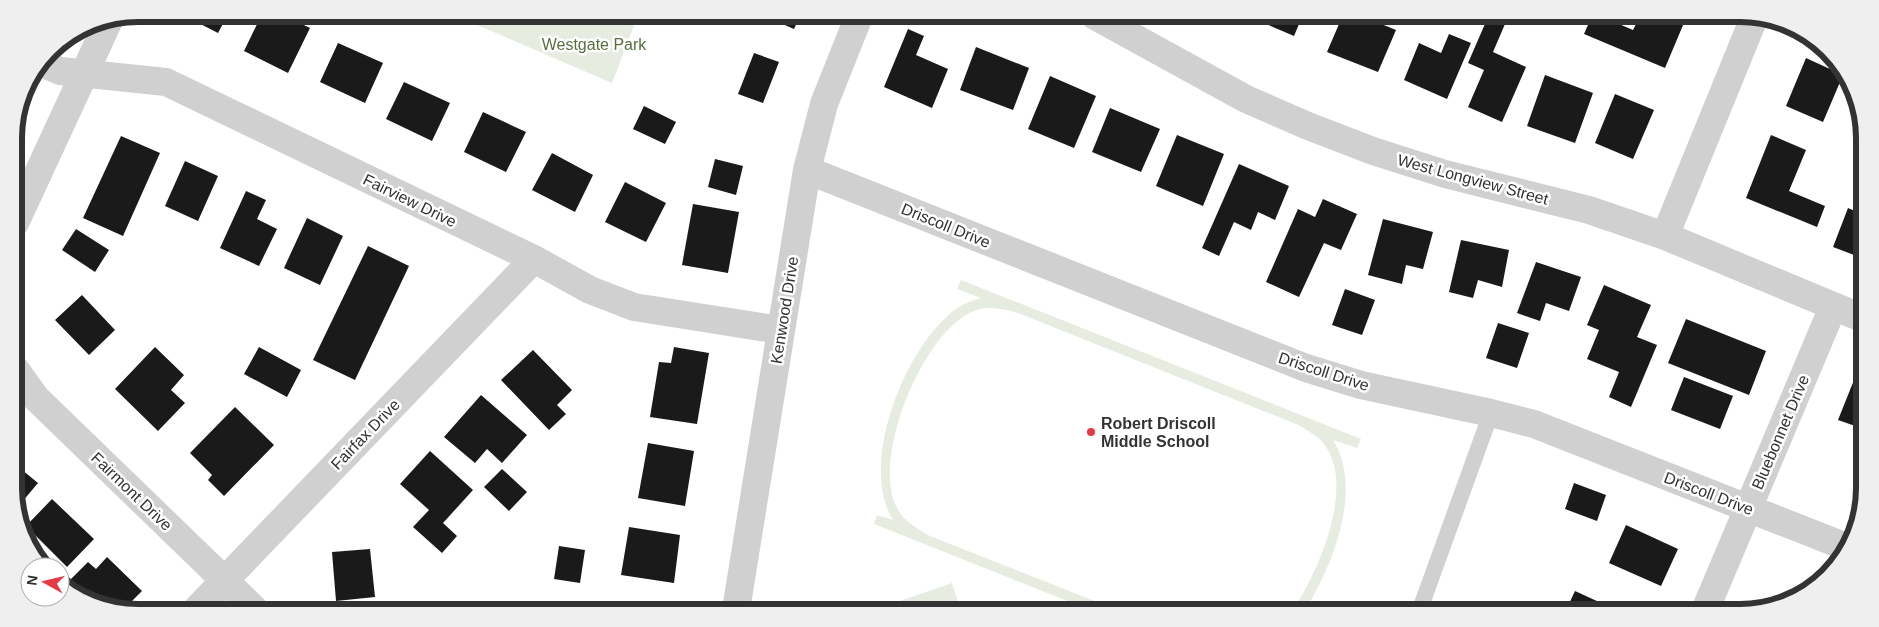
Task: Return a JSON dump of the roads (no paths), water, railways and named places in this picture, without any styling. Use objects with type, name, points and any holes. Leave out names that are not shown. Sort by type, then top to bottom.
[{"type":"street","name":"Kenwood Drive","points":[[737,604],[807,170],[824,104],[857,22]]},
{"type":"street","name":"West Longview Street","points":[[1106,22],[1246,98],[1308,126],[1374,152],[1445,174],[1589,210],[1665,236],[1856,316]]},
{"type":"street","points":[[1665,236],[1752,23]]},
{"type":"street","points":[[23,204],[105,27]]},
{"type":"street","name":"Fairview Drive","points":[[48,66],[60,71],[166,82],[534,259],[590,290],[634,307],[780,330]]},
{"type":"street","name":"Driscoll Drive","points":[[807,170],[1306,368],[1361,385],[1534,424],[1841,545]]},
{"type":"street","name":"Fairfax Drive","points":[[202,604],[534,259]]},
{"type":"street","name":"Bluebonnet Drive","points":[[1708,604],[1833,306]]},
{"type":"street","name":"Fairmont Drive","points":[[22,378],[36,398],[249,604]]},
{"type":"lane","points":[[1422,604],[1492,413]]},
{"type":"place","name":"Robert Driscoll Middle School","points":[[1091,432]]},
{"type":"park label","name":"Westgate Park","points":[[594,44]]}]
